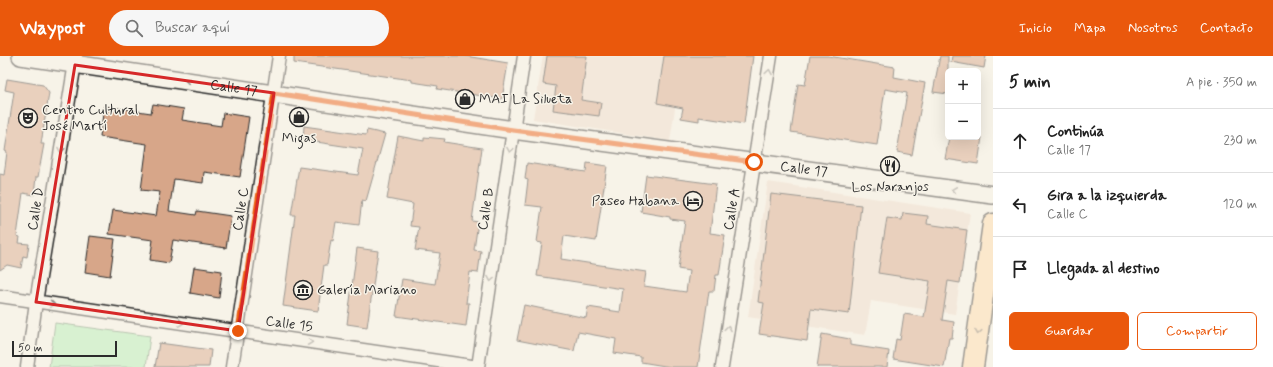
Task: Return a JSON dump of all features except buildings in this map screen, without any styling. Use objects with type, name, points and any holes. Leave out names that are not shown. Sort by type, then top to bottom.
[{"type":"main road","points":[[973,367],[993,224]]},
{"type":"street","name":"Calle 17","points":[[21,56],[76,60],[274,93],[513,130],[993,195]]},
{"type":"street","name":"Calle C","points":[[232,367],[279,56]]},
{"type":"street","name":"Calle B","points":[[478,367],[524,56]]},
{"type":"street","name":"Calle A","points":[[722,367],[771,56]]},
{"type":"street","name":"Calle D","points":[[27,367],[36,302],[76,60]]},
{"type":"street","name":"Calle 15","points":[[0,296],[478,367]]},
{"type":"highlighted area","points":[[75,65],[274,93],[238,331],[36,302]]},
{"type":"shaded area","points":[[543,56],[683,56],[670,141],[533,119]]},
{"type":"shaded area","points":[[768,182],[970,213],[955,314],[871,301],[865,335],[748,317]]},
{"type":"green space","points":[[55,323],[150,336],[146,367],[49,367]]},
{"type":"place","name":"MAI La Silueta","points":[[465,99]]},
{"type":"place","name":"Migas","points":[[299,117]]},
{"type":"place","name":"Centro Cultural José Martí","points":[[28,118]]},
{"type":"place","name":"Los Naranjos","points":[[890,166]]},
{"type":"place","name":"Paseo Habana","points":[[693,201]]},
{"type":"place","name":"Galería Mariano","points":[[303,290]]},
{"type":"route","points":[[238,331],[274,93],[513,130],[754,162]]}]
